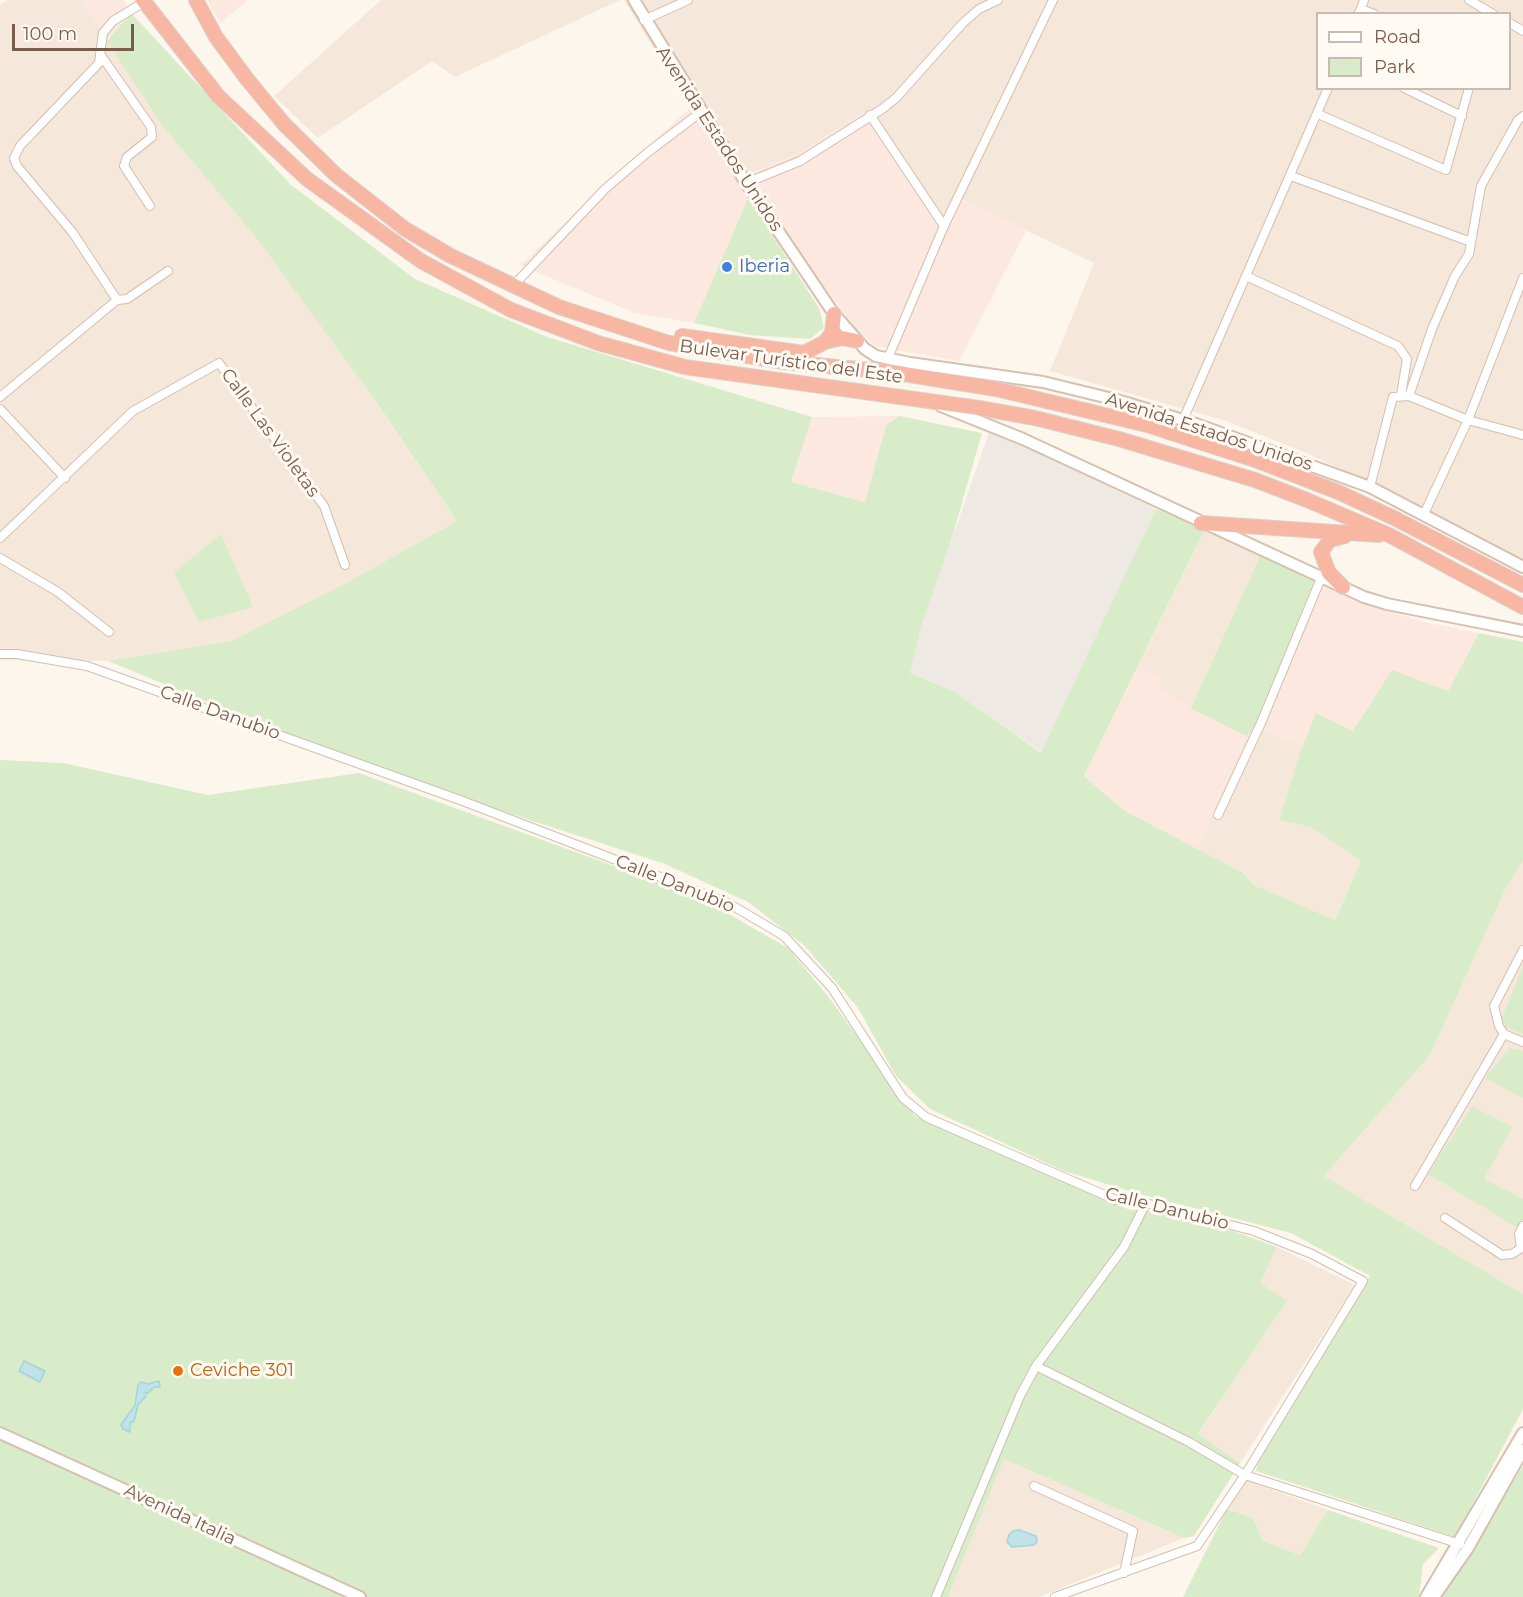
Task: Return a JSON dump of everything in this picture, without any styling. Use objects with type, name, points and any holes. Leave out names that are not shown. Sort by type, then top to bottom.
[{"type":"highway","name":"Bulevar Turístico del Este","points":[[196,0],[216,37],[247,79],[310,152],[405,229],[451,256],[559,307],[669,343],[784,362],[891,372],[996,389],[1147,426],[1258,461],[1338,492],[1394,518],[1523,585]]},
{"type":"highway","name":"Bulevar Turístico del Este","points":[[143,1],[218,96],[262,140],[347,210],[421,261],[462,285],[551,327],[685,367],[924,399],[1035,418],[1119,439],[1255,480],[1389,535],[1523,607]]},
{"type":"highway","points":[[559,307],[594,312],[670,335],[804,353],[825,342],[842,338],[857,341]]},
{"type":"highway","points":[[825,342],[832,333],[834,314]]},
{"type":"highway","points":[[1201,523],[1389,535]]},
{"type":"highway","points":[[1343,587],[1329,573],[1321,552],[1330,540],[1357,534]]},
{"type":"street","name":"Avenida Estados Unidos","points":[[634,0],[644,20],[746,183],[834,314],[857,341],[876,356],[1043,382],[1118,400],[1183,420],[1370,487],[1523,567]]},
{"type":"street","points":[[644,20],[688,0]]},
{"type":"street","points":[[746,183],[800,161],[896,98],[963,23],[980,9],[998,0]]},
{"type":"street","points":[[888,358],[944,226],[1053,0]]},
{"type":"street","points":[[1360,11],[1364,0]]},
{"type":"street","points":[[1469,0],[1490,12]]},
{"type":"street","points":[[117,300],[73,233],[16,166],[14,158],[20,146],[99,63],[103,33],[113,21],[143,1]]},
{"type":"street","points":[[100,54],[151,127],[152,137],[127,157],[124,166],[150,206]]},
{"type":"street","points":[[1183,420],[1327,90]]},
{"type":"street","points":[[1408,90],[1462,116]]},
{"type":"street","points":[[1318,114],[1446,170],[1468,90]]},
{"type":"street","points":[[513,286],[605,189],[647,153],[701,112]]},
{"type":"street","points":[[870,115],[944,226]]},
{"type":"street","points":[[1405,395],[1455,276],[1469,254],[1481,186],[1518,120],[1523,116]]},
{"type":"street","points":[[1291,176],[1471,242]]},
{"type":"street","points":[[0,397],[117,300],[127,299],[168,270]]},
{"type":"street","points":[[1246,276],[1398,346],[1407,359],[1405,395]]},
{"type":"street","points":[[1424,514],[1468,420],[1523,278]]},
{"type":"street","name":"Calle Las Violetas","points":[[0,538],[133,411],[219,363],[324,506],[345,565]]},
{"type":"street","points":[[1370,487],[1393,397],[1405,395],[1468,420],[1523,435]]},
{"type":"street","points":[[924,399],[1023,440],[1343,587],[1387,604],[1523,631]]},
{"type":"street","points":[[0,409],[65,478]]},
{"type":"street","points":[[0,558],[58,592],[109,632]]},
{"type":"street","points":[[1218,814],[1261,723],[1321,578]]},
{"type":"street","name":"Calle Danubio","points":[[0,654],[17,654],[87,666],[460,800],[728,903],[784,936],[832,988],[903,1098],[926,1117],[1116,1200],[1146,1203],[1254,1231],[1312,1254],[1363,1281],[1245,1475]]},
{"type":"street","points":[[1523,950],[1494,1006],[1499,1026],[1504,1034],[1523,1041]]},
{"type":"street","points":[[1415,1186],[1504,1034]]},
{"type":"street","points":[[936,1597],[1011,1416],[1036,1366],[1124,1247],[1146,1203]]},
{"type":"street","points":[[1445,1218],[1502,1255],[1512,1254],[1522,1247],[1519,1234],[1523,1226]]},
{"type":"street","points":[[1036,1366],[1188,1442],[1245,1475],[1463,1546]]},
{"type":"street","points":[[1434,1597],[1523,1432]]},
{"type":"street","name":"Avenida Italia","points":[[0,1433],[360,1597]]},
{"type":"street","points":[[1426,1597],[1463,1546],[1523,1450]]},
{"type":"street","points":[[1055,1597],[1197,1546],[1245,1475]]},
{"type":"street","points":[[1034,1486],[1133,1531],[1124,1573]]},
{"type":"shaded area","points":[[7,0],[82,0],[161,124],[258,240],[344,356],[457,521],[346,583],[231,641],[108,661],[0,660],[0,5]]},
{"type":"shaded area","points":[[82,0],[124,0],[131,13],[107,40]]},
{"type":"shaded area","points":[[207,0],[248,0],[220,23]]},
{"type":"shaded area","points":[[381,0],[620,0],[455,77],[432,61],[318,138],[274,96]]},
{"type":"shaded area","points":[[624,0],[1523,0],[1523,565],[1377,485],[1299,450],[1223,420],[1050,371],[1094,263],[963,200],[944,236],[865,111],[803,151],[745,176],[690,108]]},
{"type":"shaded area","points":[[690,108],[748,198],[694,323],[632,312],[520,265]]},
{"type":"shaded area","points":[[865,111],[944,236],[962,200],[1027,229],[959,361],[875,346],[852,325],[745,176],[803,151]]},
{"type":"shaded area","points":[[900,416],[886,425],[865,502],[791,482],[812,417]]},
{"type":"shaded area","points":[[990,430],[1156,509],[1042,753],[955,692],[910,673],[921,627]]},
{"type":"shaded area","points":[[1205,529],[1260,556],[1191,708],[1159,690],[1139,665]]},
{"type":"shaded area","points":[[1314,581],[1366,605],[1424,622],[1479,633],[1448,691],[1353,731],[1316,713],[1303,745],[1254,728]]},
{"type":"shaded area","points":[[1139,665],[1162,679],[1159,690],[1246,736],[1197,850],[1125,811],[1084,776]]},
{"type":"shaded area","points":[[1254,728],[1303,745],[1279,820],[1311,827],[1361,861],[1335,920],[1254,885],[1243,873],[1197,850],[1246,736]]},
{"type":"shaded area","points":[[1523,861],[1523,1294],[1324,1176],[1430,1055],[1505,890]]},
{"type":"shaded area","points":[[1277,1247],[1355,1285],[1240,1463],[1198,1435],[1287,1301],[1259,1283]]},
{"type":"shaded area","points":[[1004,1459],[1184,1538],[1039,1597],[948,1597]]},
{"type":"shaded area","points":[[1246,1480],[1328,1510],[1300,1555],[1263,1541],[1253,1518],[1227,1509]]},
{"type":"green space","points":[[131,13],[290,184],[415,279],[547,337],[812,417],[791,482],[865,502],[886,425],[900,416],[982,433],[950,544],[921,627],[910,673],[955,692],[1041,753],[1156,509],[1205,529],[1084,776],[1125,811],[1243,873],[1254,885],[1335,920],[1361,861],[1311,827],[1279,820],[1301,750],[1316,713],[1353,731],[1392,670],[1448,691],[1479,633],[1523,642],[1523,861],[1505,890],[1430,1055],[1324,1176],[1523,1294],[1523,1409],[1455,1537],[1256,1471],[1258,1462],[1370,1276],[1291,1233],[1136,1193],[1064,1171],[930,1109],[896,1076],[858,1008],[805,946],[748,902],[665,864],[358,764],[108,661],[231,641],[346,583],[457,521],[372,396],[258,240],[161,124],[107,41]]},
{"type":"green space","points":[[748,198],[819,308],[824,328],[810,339],[750,335],[694,323]]},
{"type":"green space","points":[[221,534],[253,607],[199,622],[174,573]]},
{"type":"green space","points":[[1260,556],[1314,581],[1254,728],[1246,736],[1191,708]]},
{"type":"green space","points":[[0,760],[63,763],[208,795],[359,773],[699,897],[788,948],[827,995],[915,1116],[1130,1210],[1145,1210],[1236,1232],[1277,1247],[1260,1283],[1287,1301],[1198,1434],[1240,1463],[1194,1536],[1184,1538],[1004,1459],[948,1597],[0,1597]]},
{"type":"green space","points":[[1523,966],[1523,1034],[1506,1027],[1502,1018]]},
{"type":"green space","points":[[1510,1048],[1523,1051],[1523,1098],[1485,1078]]},
{"type":"green space","points":[[1472,1106],[1512,1127],[1484,1179],[1523,1199],[1523,1219],[1518,1228],[1428,1174]]},
{"type":"green space","points":[[1523,1466],[1523,1597],[1442,1597]]},
{"type":"green space","points":[[1227,1509],[1253,1518],[1263,1541],[1300,1555],[1328,1510],[1439,1548],[1423,1564],[1419,1597],[1183,1597]]},
{"type":"water","points":[[24,1361],[45,1371],[40,1382],[19,1371]]},
{"type":"water","points":[[159,1381],[160,1387],[154,1387],[148,1393],[145,1392],[146,1396],[138,1405],[134,1421],[130,1423],[130,1432],[123,1429],[121,1425],[135,1405],[138,1385],[141,1382],[148,1384]]},
{"type":"water","points":[[1019,1530],[1036,1536],[1037,1542],[1034,1545],[1012,1547],[1007,1542],[1009,1535]]},
{"type":"place","name":"Iberia","points":[[727,267]]},
{"type":"place","name":"Ceviche 301","points":[[178,1371]]}]
